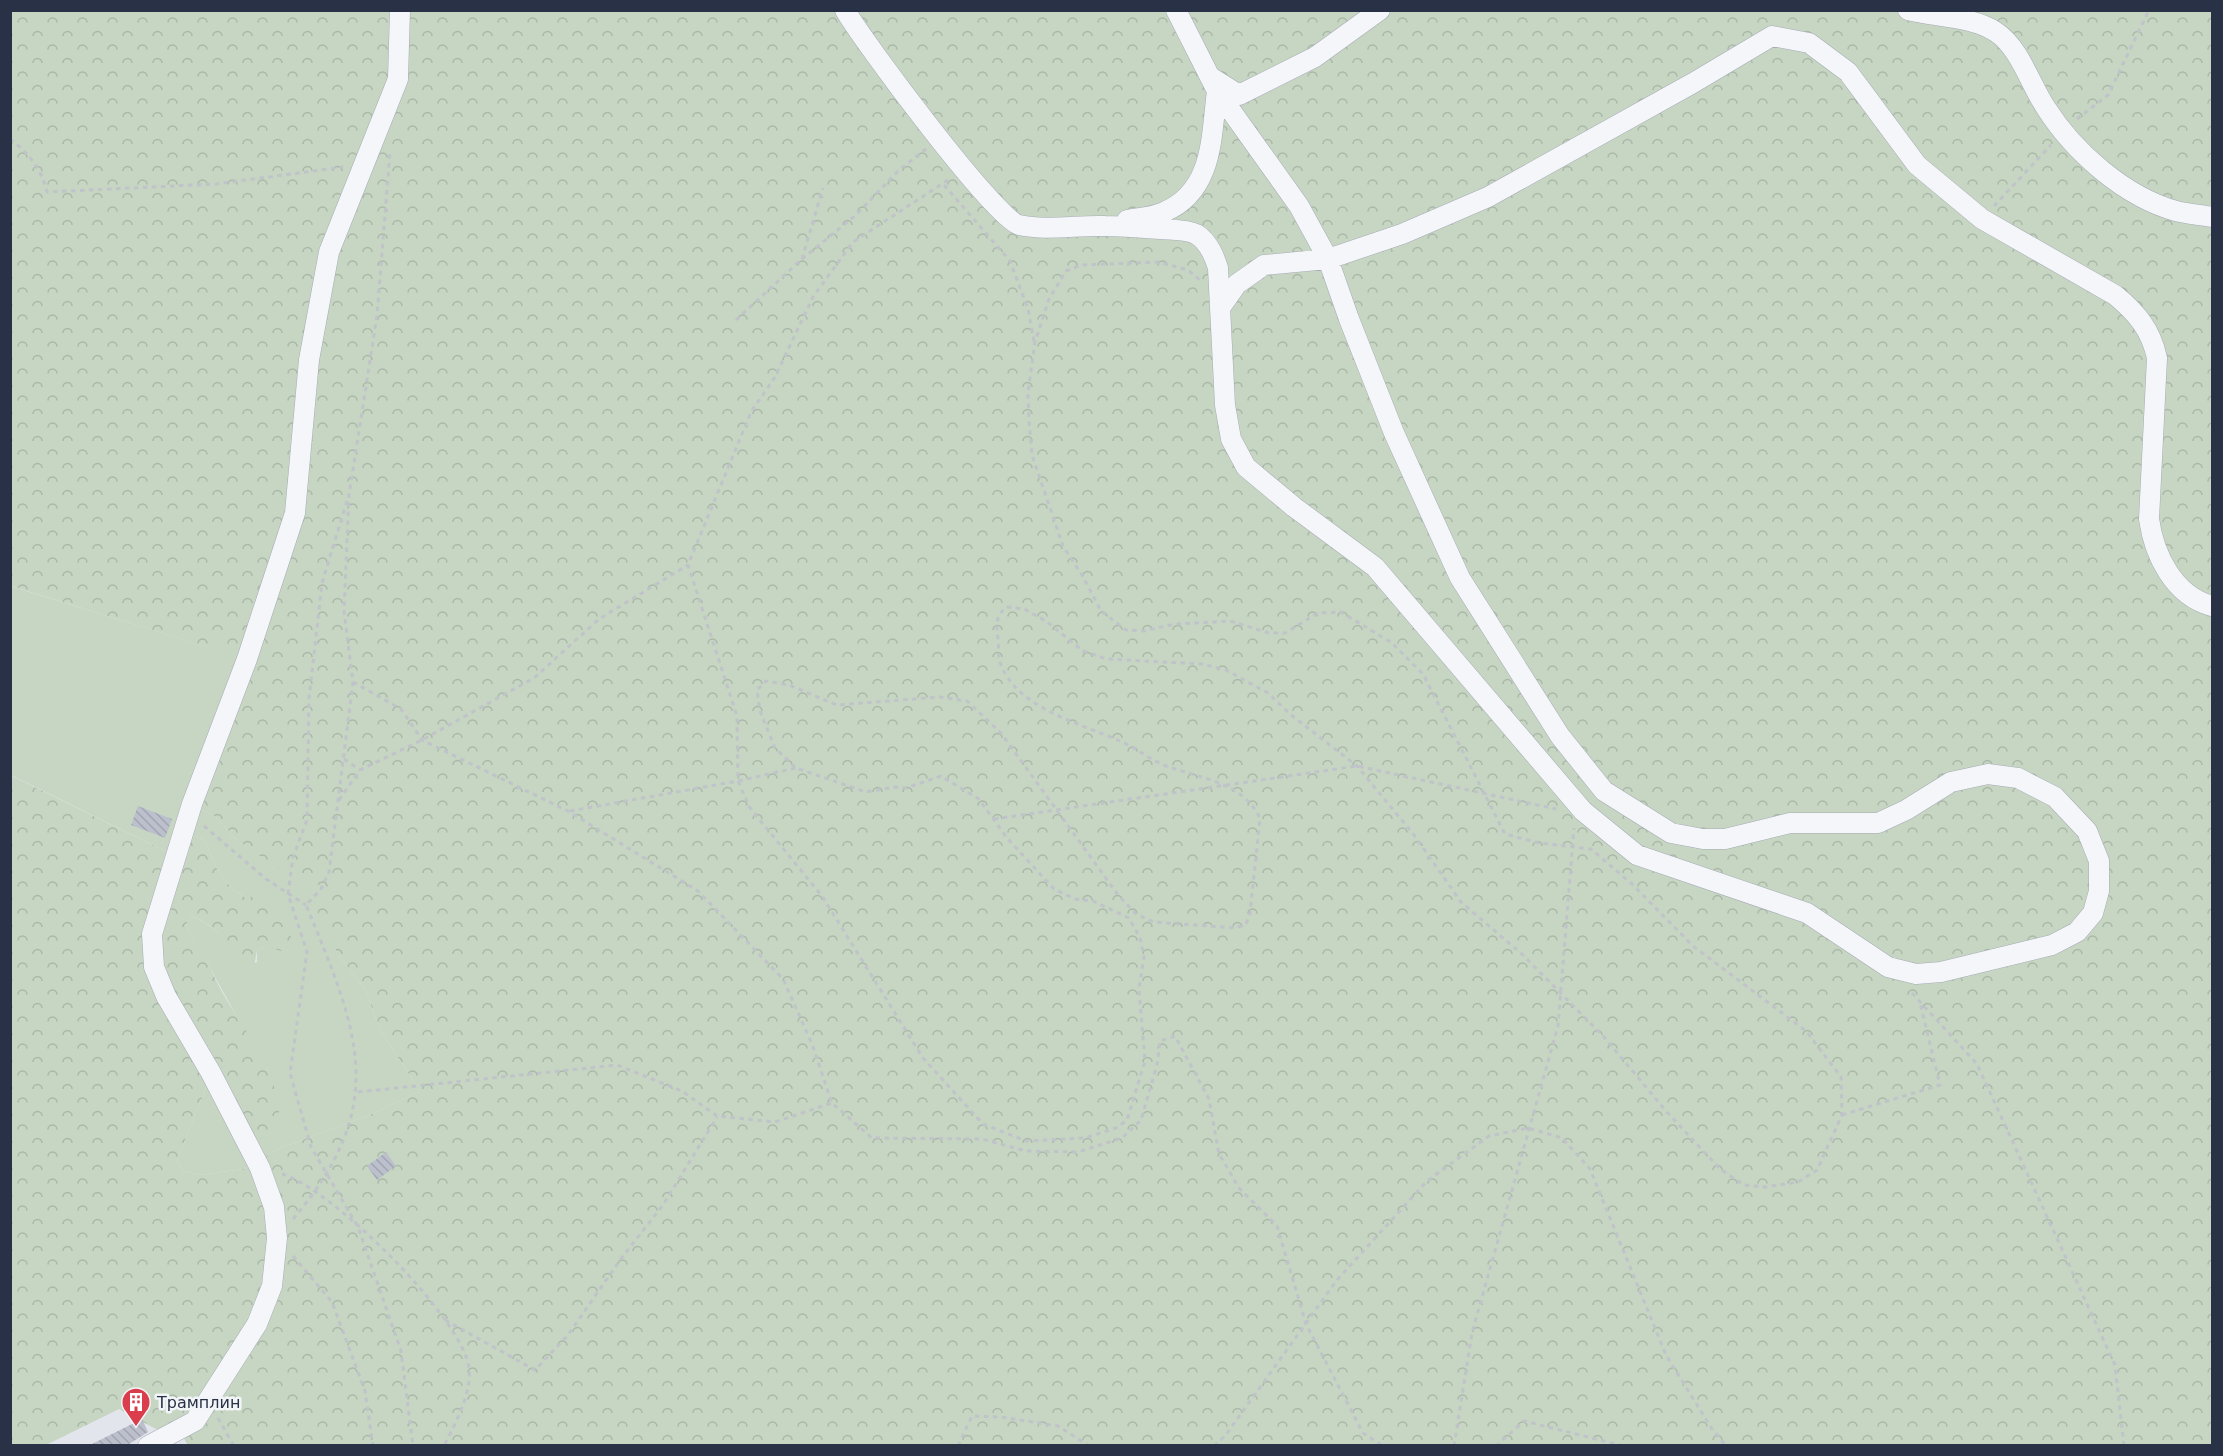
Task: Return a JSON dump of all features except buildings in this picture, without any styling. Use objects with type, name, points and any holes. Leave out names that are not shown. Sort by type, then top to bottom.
[{"type":"street","points":[[148,1446],[195,1421],[257,1324],[272,1286],[277,1238],[274,1207],[260,1168],[211,1073],[166,996],[154,967],[152,934],[190,812],[248,659],[296,513],[309,360],[328,252],[366,164],[398,79],[400,10]]},
{"type":"street","points":[[845,10],[858,33],[939,138],[998,211],[1017,225],[1065,228],[1104,225],[1163,212],[1182,201],[1195,187],[1208,166],[1214,84]]},
{"type":"street","points":[[1104,225],[1174,230],[1196,234],[1212,249],[1218,268],[1225,405],[1231,439],[1246,467],[1294,507],[1375,567],[1579,817],[1637,855],[1807,913],[1888,967],[1916,974],[1941,972],[2052,945],[2077,932],[2093,914],[2099,891],[2098,861],[2088,831],[2055,797],[2018,778],[1988,774],[1951,782],[1906,810],[1878,823],[1791,823],[1725,839],[1703,839],[1671,833],[1604,791],[1560,736],[1460,578],[1394,433],[1348,319],[1329,259],[1299,206],[1214,84],[1176,10]]},
{"type":"street","points":[[1214,84],[1239,95],[1315,57],[1380,10]]},
{"type":"street","points":[[1908,10],[1973,22],[1996,32],[2012,48],[2046,109],[2105,172],[2145,198],[2166,207],[2212,217]]},
{"type":"street","points":[[1220,308],[1237,284],[1264,265],[1329,259],[1402,234],[1488,197],[1693,83],[1772,36],[1809,43],[1848,72],[1917,165],[1982,219],[2115,296],[2135,311],[2152,337],[2157,358],[2149,519],[2152,539],[2164,568],[2185,591],[2212,606]]},
{"type":"path","points":[[736,320],[802,259],[856,214],[899,170],[939,138]]},
{"type":"path","points":[[10,139],[24,150],[42,173],[47,192],[216,184],[366,164]]},
{"type":"path","points":[[306,905],[321,889],[329,872],[353,682],[344,611],[349,495],[377,316],[391,146]]},
{"type":"path","points":[[338,801],[360,770],[423,740],[534,678],[599,619],[688,565],[751,412],[775,377],[813,297],[853,242],[944,185],[962,165]]},
{"type":"path","points":[[944,185],[1010,261],[1028,309],[1035,342]]},
{"type":"path","points":[[802,259],[823,188]]},
{"type":"path","points":[[688,565],[737,716],[738,781],[750,808],[822,896],[923,1058],[983,1124],[1026,1141],[1085,1138],[1116,1128],[1127,1120],[1145,1061],[1139,989],[1144,957],[1140,938],[1129,918],[1093,901],[1075,899],[1054,889],[979,799],[941,776],[906,788],[895,787],[866,792],[796,768],[775,748],[760,711],[757,690],[766,681],[789,684],[837,705],[949,698],[967,701],[1001,733],[1118,896],[1136,914],[1154,922],[1236,928],[1246,924],[1250,913],[1260,819],[1254,805],[1228,786],[1165,766],[1120,741],[1093,732],[1043,709],[1013,683],[999,659],[995,626],[1000,612],[1006,608],[1024,609],[1046,621],[1083,651],[1107,659],[1202,664],[1226,670],[1268,693],[1291,715],[1357,766],[1414,835],[1461,902],[1524,955],[1604,1037],[1666,1111],[1720,1169],[1744,1185],[1765,1187],[1798,1182],[1817,1170],[1842,1115],[1841,1077],[1806,1031],[1693,946],[1632,884],[1591,849],[1539,843],[1505,834],[1423,674],[1392,643],[1341,612],[1318,613],[1286,633],[1269,633],[1230,621],[1175,624],[1144,631],[1126,630],[1101,611],[1083,575],[1063,546],[1032,455],[1028,393],[1035,342],[1049,299],[1066,271],[1081,265],[1159,262],[1188,270],[1205,285]]},
{"type":"path","points":[[349,495],[322,583],[309,699],[307,820],[293,857],[288,894],[307,952],[290,1073],[311,1147],[357,1227],[401,1351],[413,1446]]},
{"type":"path","points":[[353,682],[401,709],[423,740],[568,811],[698,891],[783,979],[813,1044],[832,1103],[872,1138],[982,1139],[1026,1152],[1078,1152],[1122,1138],[1141,1120],[1157,1065],[1160,1041],[1175,1036],[1209,1099],[1219,1154],[1239,1188],[1277,1226],[1306,1324],[1364,1433],[1383,1446]]},
{"type":"path","points":[[344,758],[360,770]]},
{"type":"path","points":[[994,819],[1357,766],[1482,791],[1579,817],[1573,847],[1558,1026],[1472,1333],[1454,1446]]},
{"type":"path","points":[[568,811],[738,781],[796,768]]},
{"type":"path","points":[[190,812],[229,848],[288,894],[306,905],[336,978],[352,1029],[358,1092],[341,1151],[316,1192],[277,1238],[332,1302],[364,1391],[374,1446]]},
{"type":"path","points":[[1912,993],[1977,1064],[2115,1365],[2124,1446]]},
{"type":"path","points":[[1842,1115],[1940,1085],[1920,1001]]},
{"type":"path","points":[[358,1092],[616,1065],[682,1090],[717,1116],[775,1122],[832,1103]]},
{"type":"path","points":[[445,1320],[535,1370],[568,1335],[620,1260],[663,1205],[717,1116]]},
{"type":"path","points":[[1214,1446],[1225,1436],[1337,1280],[1427,1181],[1489,1136],[1528,1128],[1562,1138],[1590,1169],[1666,1355],[1726,1446]]},
{"type":"path","points":[[260,1168],[289,1176],[316,1192],[402,1266],[465,1348],[469,1369],[468,1389],[444,1446]]},
{"type":"path","points":[[209,1401],[234,1446]]},
{"type":"path","points":[[958,1446],[972,1416],[1001,1417],[1058,1426],[1089,1446]]},
{"type":"path","points":[[1496,1446],[1524,1421],[1624,1446]]},
{"type":"green space","points":[[11,11],[2212,11],[2212,1445],[188,1446],[177,1425],[156,1429],[119,1409],[46,1445],[11,1445],[10,775],[175,856],[191,812],[185,831],[205,841],[217,869],[231,888],[246,898],[260,895],[286,911],[291,938],[281,951],[267,946],[257,950],[253,973],[213,928],[192,916],[186,924],[222,991],[264,1061],[277,1097],[279,1115],[276,1131],[257,1138],[207,1085],[177,1160],[182,1171],[199,1175],[244,1169],[278,1149],[375,1113],[420,1091],[380,1030],[366,991],[340,957],[318,919],[317,904],[326,888],[274,866],[236,839],[216,817],[193,805],[246,659],[11,586]]},
{"type":"green space","points":[[10,586],[247,659],[175,856],[11,775]]},
{"type":"green space","points":[[193,805],[216,817],[236,839],[255,852],[327,888],[317,904],[340,957],[366,991],[380,1030],[420,1091],[375,1113],[278,1149],[244,1169],[199,1175],[182,1171],[177,1160],[207,1085],[268,1070],[186,924],[192,916],[209,925],[229,944],[246,967],[257,962],[257,950],[267,946],[246,898],[231,888],[217,869],[205,841],[185,831]]},
{"type":"place","name":"Трамплин","points":[[136,1428]]}]
